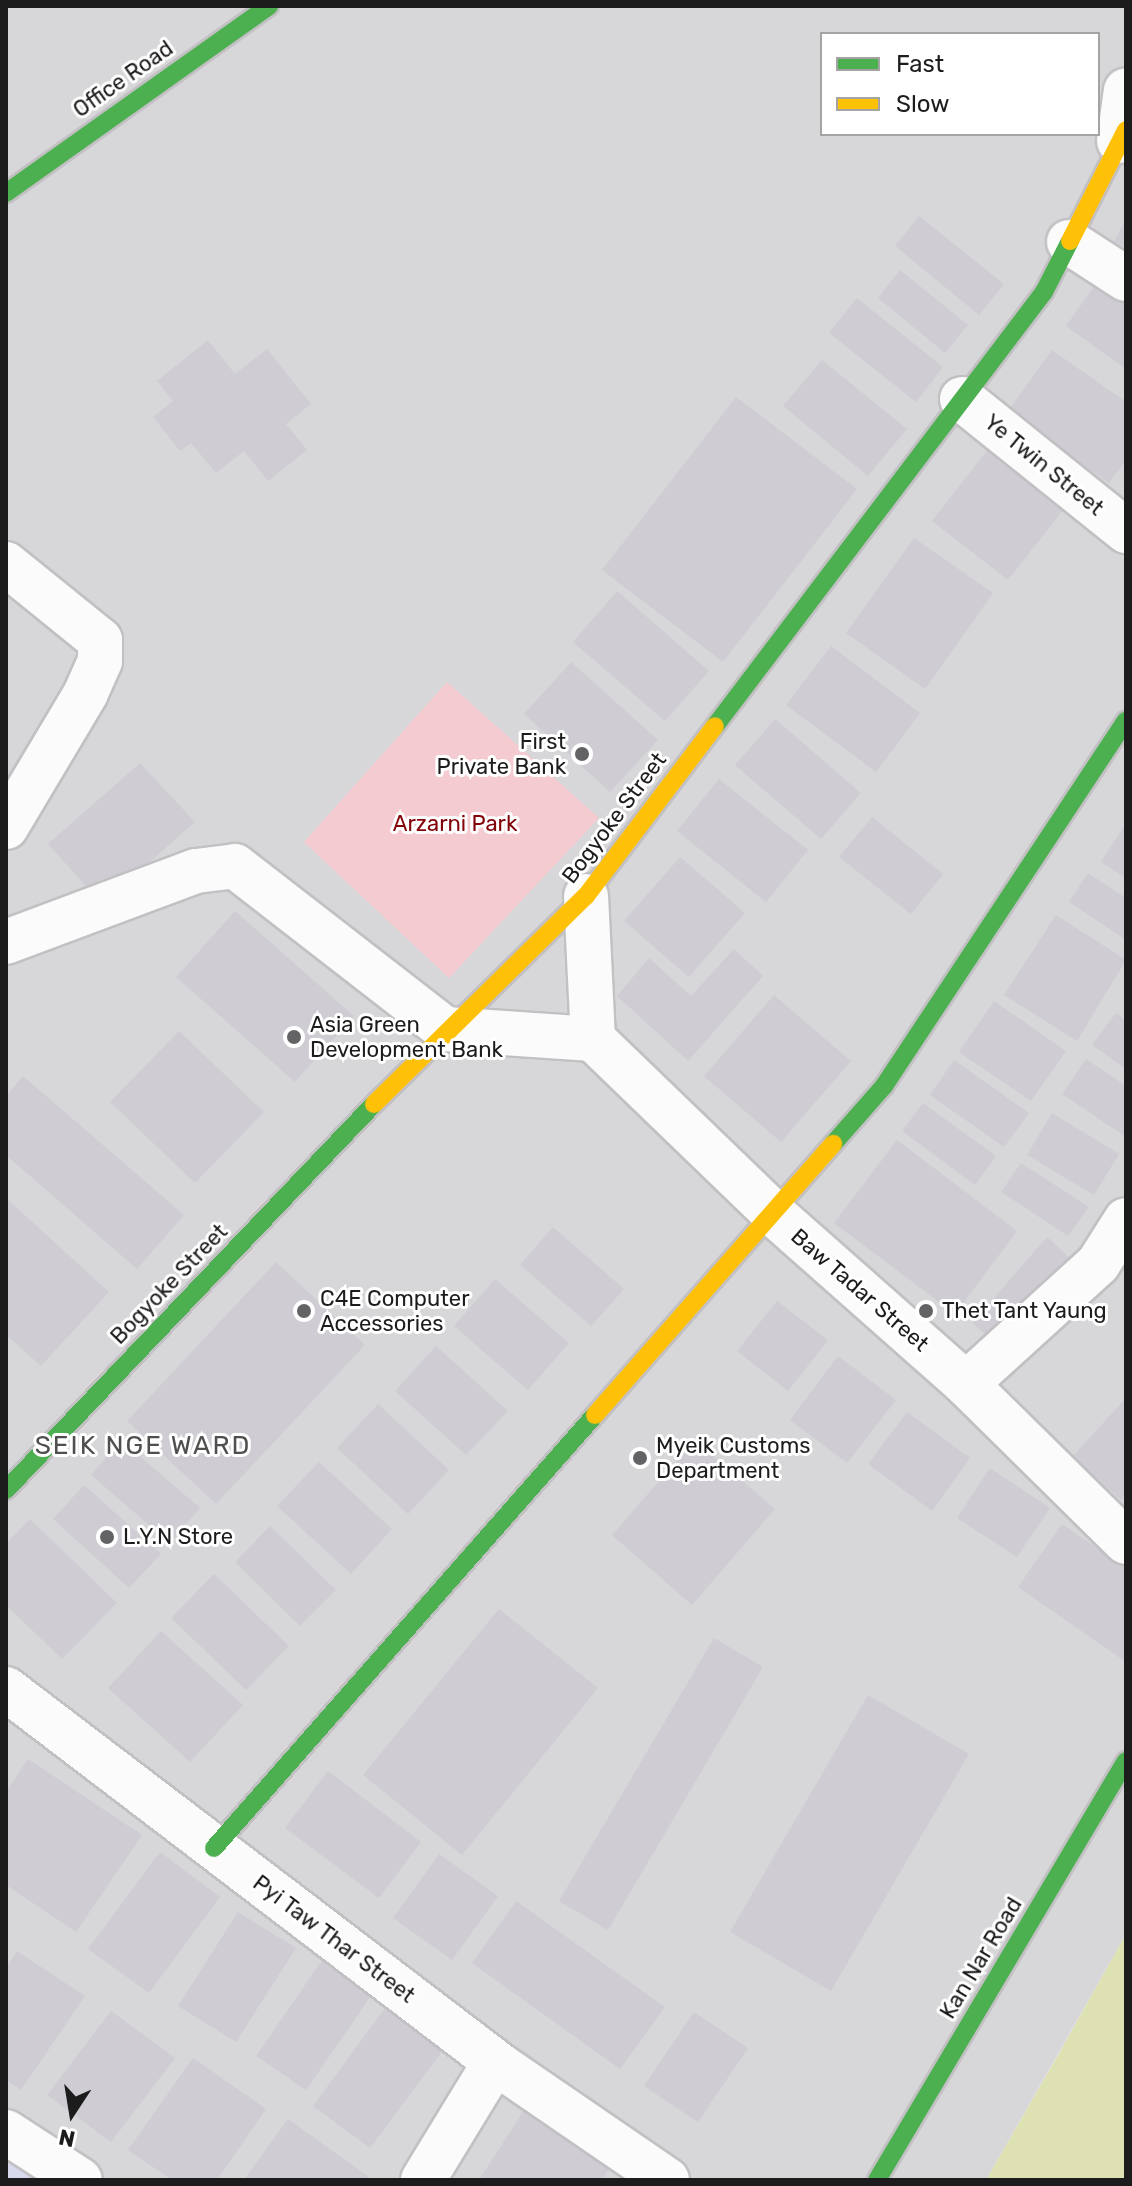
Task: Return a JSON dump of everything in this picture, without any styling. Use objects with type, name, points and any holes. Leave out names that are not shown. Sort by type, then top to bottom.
[{"type":"main road","name":"Office Road","points":[[6,193],[269,6]]},
{"type":"main road","name":"Bogyoke Street","points":[[6,1490],[445,1029],[586,896],[1044,292],[1122,135]]},
{"type":"main road","points":[[214,1848],[775,1215],[884,1086],[1126,721]]},
{"type":"main road","name":"Kan Nar Road","points":[[877,2180],[1126,1761]]},
{"type":"street","points":[[1122,135],[1126,90]]},
{"type":"street","points":[[1069,242],[1126,279]]},
{"type":"street","name":"Ye Twin Street","points":[[962,399],[1126,531]]},
{"type":"street","points":[[6,564],[100,640],[100,661],[86,693],[6,827]]},
{"type":"street","points":[[6,942],[196,871],[235,866],[445,1029],[593,1039],[586,896]]},
{"type":"street","name":"Baw Tadar Street","points":[[593,1039],[775,1215],[966,1384],[1126,1542]]},
{"type":"street","points":[[966,1384],[1098,1264],[1126,1220]]},
{"type":"street","name":"Pyi Taw Thar Street","points":[[6,1689],[495,2062],[667,2180]]},
{"type":"street","points":[[423,2180],[495,2062]]},
{"type":"street","points":[[6,2132],[80,2180]]},
{"type":"shaded area","points":[[6,6],[1126,6],[1126,1934],[986,2180],[6,2180]]},
{"type":"shaded area","points":[[1126,1934],[1126,2180],[986,2180],[1058,2055]]},
{"type":"shaded area","points":[[6,2155],[45,2180],[6,2180]]},
{"type":"green space","name":"Arzarni Park","points":[[447,682],[599,818],[449,978],[304,842]]},
{"type":"building","points":[[919,216],[1004,284],[979,315],[895,246]]},
{"type":"building","points":[[1126,220],[1126,248],[1114,241]]},
{"type":"building","points":[[900,270],[968,325],[945,353],[878,298]]},
{"type":"building","points":[[1098,281],[1126,301],[1126,369],[1066,326]]},
{"type":"building","points":[[857,298],[943,367],[916,402],[829,333]]},
{"type":"building","points":[[208,340],[235,374],[267,349],[311,404],[286,424],[307,450],[268,481],[244,451],[216,473],[191,443],[180,451],[153,417],[173,401],[157,381]]},
{"type":"building","points":[[1052,350],[1126,402],[1126,460],[1109,483],[1008,411]]},
{"type":"building","points":[[822,360],[907,429],[868,476],[783,406]]},
{"type":"building","points":[[736,397],[857,489],[723,662],[602,570]]},
{"type":"building","points":[[995,440],[1071,500],[1008,580],[932,521]]},
{"type":"building","points":[[914,538],[993,593],[925,689],[846,633]]},
{"type":"building","points":[[617,591],[709,671],[665,721],[573,642]]},
{"type":"building","points":[[831,646],[920,713],[876,772],[786,705]]},
{"type":"building","points":[[571,662],[658,740],[610,792],[524,714]]},
{"type":"building","points":[[775,719],[861,793],[821,839],[735,765]]},
{"type":"building","points":[[140,763],[195,822],[102,904],[48,844]]},
{"type":"building","points":[[719,779],[808,850],[766,902],[677,831]]},
{"type":"building","points":[[872,817],[943,874],[911,914],[839,857]]},
{"type":"building","points":[[1126,823],[1126,878],[1101,862]]},
{"type":"building","points":[[680,857],[745,913],[689,977],[624,921]]},
{"type":"building","points":[[1088,873],[1126,898],[1126,940],[1069,902]]},
{"type":"building","points":[[235,911],[354,1016],[295,1082],[176,977]]},
{"type":"building","points":[[1056,915],[1126,960],[1077,1041],[1004,995]]},
{"type":"building","points":[[734,949],[763,976],[688,1061],[617,996],[649,958],[691,996]]},
{"type":"building","points":[[774,995],[851,1061],[781,1142],[704,1076]]},
{"type":"building","points":[[994,1001],[1066,1051],[1031,1101],[959,1052]]},
{"type":"building","points":[[1116,1013],[1126,1020],[1126,1069],[1092,1045]]},
{"type":"building","points":[[179,1031],[264,1112],[195,1183],[110,1102]]},
{"type":"building","points":[[1086,1059],[1126,1086],[1126,1137],[1062,1094]]},
{"type":"building","points":[[954,1060],[1029,1113],[1004,1147],[930,1095]]},
{"type":"building","points":[[23,1076],[184,1215],[137,1269],[6,1155],[6,1096]]},
{"type":"building","points":[[923,1103],[996,1156],[975,1185],[902,1131]]},
{"type":"building","points":[[1052,1113],[1119,1154],[1094,1195],[1027,1155]]},
{"type":"building","points":[[897,1140],[1017,1231],[955,1314],[834,1223]]},
{"type":"building","points":[[1021,1163],[1089,1207],[1068,1236],[1001,1192]]},
{"type":"building","points":[[6,1198],[109,1292],[41,1366],[6,1335]]},
{"type":"building","points":[[553,1227],[624,1289],[591,1326],[520,1265]]},
{"type":"building","points":[[1047,1237],[1069,1257],[995,1343],[972,1323]]},
{"type":"building","points":[[276,1262],[365,1345],[216,1504],[127,1421]]},
{"type":"building","points":[[495,1279],[569,1343],[528,1390],[454,1326]]},
{"type":"building","points":[[777,1301],[828,1340],[788,1391],[737,1351]]},
{"type":"building","points":[[436,1346],[508,1411],[466,1455],[395,1391]]},
{"type":"building","points":[[838,1356],[896,1400],[847,1463],[790,1420]]},
{"type":"building","points":[[1126,1398],[1126,1494],[1121,1500],[1073,1456]]},
{"type":"building","points":[[378,1404],[449,1470],[408,1514],[337,1448]]},
{"type":"building","points":[[907,1412],[970,1458],[932,1511],[868,1464]]},
{"type":"building","points":[[121,1440],[200,1508],[170,1543],[91,1475]]},
{"type":"building","points":[[695,1440],[775,1509],[692,1605],[612,1535]]},
{"type":"building","points":[[319,1462],[392,1529],[351,1574],[277,1506]]},
{"type":"building","points":[[990,1468],[1050,1508],[1017,1557],[957,1518]]},
{"type":"building","name":"L.Y.N Store","points":[[84,1485],[161,1554],[129,1588],[53,1519]]},
{"type":"building","points":[[30,1519],[117,1603],[62,1659],[6,1605],[6,1544]]},
{"type":"building","points":[[1062,1524],[1126,1568],[1126,1662],[1018,1587]]},
{"type":"building","points":[[270,1526],[336,1590],[300,1626],[235,1562]]},
{"type":"building","points":[[214,1574],[289,1646],[246,1690],[171,1618]]},
{"type":"building","points":[[499,1609],[598,1688],[462,1855],[363,1775]]},
{"type":"building","points":[[161,1631],[243,1705],[190,1762],[108,1688]]},
{"type":"building","points":[[714,1638],[763,1667],[608,1930],[559,1901]]},
{"type":"building","points":[[868,1695],[969,1754],[831,1991],[730,1932]]},
{"type":"building","points":[[28,1759],[142,1835],[76,1932],[6,1885],[6,1792]]},
{"type":"building","points":[[328,1771],[421,1842],[379,1898],[285,1828]]},
{"type":"building","points":[[160,1852],[220,1897],[149,1993],[88,1949]]},
{"type":"building","points":[[439,1854],[498,1896],[452,1960],[393,1918]]},
{"type":"building","points":[[516,1901],[665,2007],[620,2069],[472,1963]]},
{"type":"building","points":[[238,1912],[296,1948],[236,2042],[178,2006]]},
{"type":"building","points":[[17,1951],[85,1996],[21,2090],[6,2080],[6,1968]]},
{"type":"building","points":[[323,1959],[373,1993],[306,2090],[256,2056]]},
{"type":"building","points":[[388,2004],[446,2046],[370,2148],[313,2106]]},
{"type":"building","points":[[111,2011],[175,2058],[111,2142],[47,2095]]},
{"type":"building","points":[[694,2012],[748,2048],[698,2122],[644,2086]]},
{"type":"building","points":[[193,2058],[266,2109],[217,2180],[172,2180],[128,2150]]},
{"type":"building","points":[[532,2098],[619,2153],[602,2180],[479,2180]]},
{"type":"building","points":[[288,2119],[369,2177],[366,2180],[244,2180]]},
{"type":"traffic: fast","points":[[6,193],[269,6]]},
{"type":"traffic: fast","points":[[715,726],[1044,292],[1070,241]]},
{"type":"traffic: fast","points":[[833,1144],[884,1086],[1126,721]]},
{"type":"traffic: fast","points":[[6,1490],[374,1104]]},
{"type":"traffic: fast","points":[[214,1848],[595,1415]]},
{"type":"traffic: fast","points":[[877,2180],[1126,1761]]},
{"type":"traffic: slow","points":[[1070,241],[1126,130]]},
{"type":"traffic: slow","points":[[374,1104],[586,896],[715,726]]},
{"type":"traffic: slow","points":[[595,1415],[833,1144]]},
{"type":"place","name":"First Private Bank","points":[[582,754]]},
{"type":"place","name":"Asia Green Development Bank","points":[[294,1037]]},
{"type":"place","name":"C4E Computer Accessories","points":[[304,1311]]},
{"type":"place","name":"Thet Tant Yaung","points":[[926,1311]]},
{"type":"place","name":"Myeik Customs Department","points":[[640,1458]]},
{"type":"place","name":"L.Y.N Store","points":[[107,1537]]},
{"type":"district","name":"SEIK NGE WARD","points":[[143,1446]]}]
